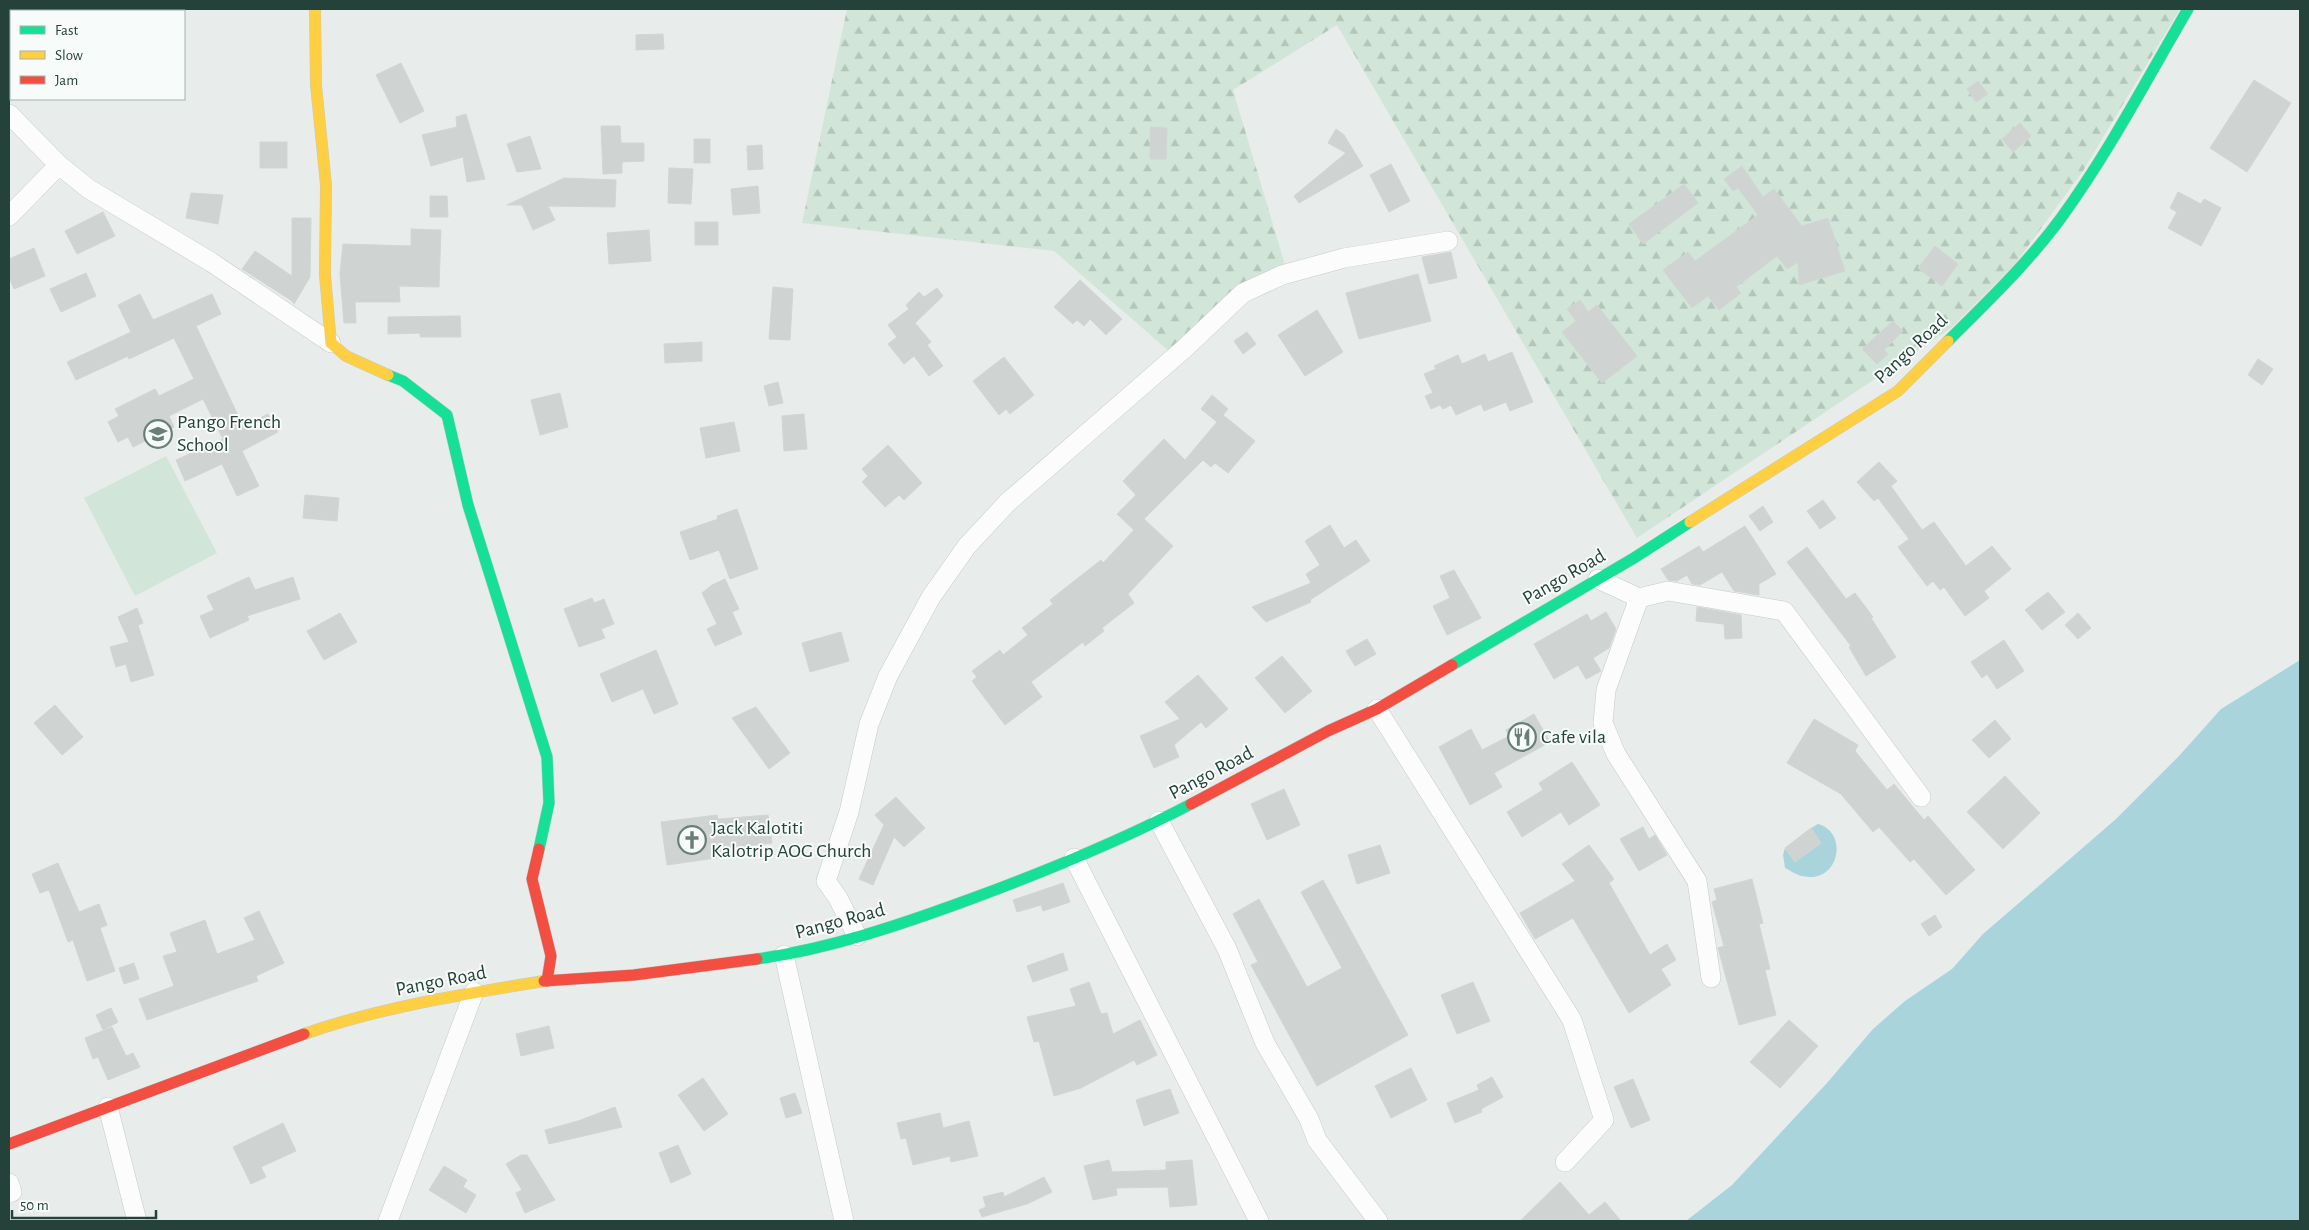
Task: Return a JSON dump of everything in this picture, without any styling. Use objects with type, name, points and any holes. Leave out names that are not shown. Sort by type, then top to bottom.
[{"type":"street","points":[[314,9],[316,85],[326,185],[324,275],[331,343]]},
{"type":"street","name":"Pango Road","points":[[9,1144],[238,1057],[318,1029],[378,1012],[474,992],[547,981],[634,975],[784,955],[899,925],[1004,887],[1159,821],[1328,731],[1377,709],[1598,579],[1898,391],[2011,278],[2061,218],[2092,172],[2188,9]]},
{"type":"street","points":[[9,114],[59,164],[90,189],[211,262],[331,343],[346,356],[403,381],[447,415],[468,505],[547,757],[548,803],[532,879],[551,956],[547,981]]},
{"type":"street","points":[[9,216],[59,164]]},
{"type":"street","points":[[857,936],[838,898],[826,881],[849,812],[869,724],[888,676],[931,597],[967,546],[1008,502],[1185,348],[1243,293],[1282,275],[1344,258],[1448,241]]},
{"type":"street","points":[[1598,579],[1639,598],[1668,591],[1784,612],[1921,797]]},
{"type":"street","points":[[1639,598],[1606,690],[1603,723],[1616,754],[1697,881],[1711,978]]},
{"type":"street","points":[[1377,709],[1572,1020],[1604,1120],[1565,1162]]},
{"type":"street","points":[[1159,821],[1227,948],[1266,1043],[1310,1119],[1317,1140],[1378,1221]]},
{"type":"street","points":[[1074,858],[1258,1221]]},
{"type":"street","points":[[784,955],[844,1221]]},
{"type":"street","points":[[388,1221],[474,992]]},
{"type":"street","points":[[108,1106],[137,1221]]},
{"type":"street","points":[[9,1183],[12,1192],[9,1193]]},
{"type":"green space","points":[[847,9],[2180,9],[2083,171],[2015,264],[1951,328],[1637,538],[1337,25],[1233,90],[1285,265],[1170,352],[1054,251],[802,223]]},
{"type":"green space","points":[[166,456],[217,553],[135,596],[84,498]]},
{"type":"water","points":[[2300,660],[2300,1221],[1686,1221],[1732,1185],[1827,1083],[1873,1029],[1905,1001],[1952,969],[1983,934],[2116,819],[2179,756],[2221,709]]},
{"type":"water","points":[[1818,824],[1828,829],[1834,837],[1837,846],[1832,866],[1825,873],[1815,877],[1800,875],[1785,868],[1783,855],[1785,848],[1795,862],[1821,843],[1811,828]]},
{"type":"building","points":[[663,34],[664,49],[636,50],[636,35]]},
{"type":"building","points":[[401,63],[424,111],[400,123],[376,75]]},
{"type":"building","points":[[2254,80],[2291,103],[2247,172],[2210,148]]},
{"type":"building","points":[[1978,81],[1988,94],[1976,102],[1967,89]]},
{"type":"building","points":[[466,114],[485,179],[467,182],[463,157],[431,166],[422,135],[457,127],[456,117]]},
{"type":"building","points":[[2020,123],[2031,136],[2013,152],[2002,139]]},
{"type":"building","points":[[601,126],[620,126],[621,143],[644,143],[644,161],[622,162],[622,173],[603,174]]},
{"type":"building","points":[[1150,127],[1167,128],[1166,159],[1150,159]]},
{"type":"building","points":[[1336,129],[1344,135],[1363,166],[1299,203],[1294,196],[1346,153],[1328,143]]},
{"type":"building","points":[[530,136],[541,169],[517,172],[507,144]]},
{"type":"building","points":[[694,139],[710,139],[710,163],[694,163]]},
{"type":"building","points":[[260,142],[287,142],[287,168],[260,168]]},
{"type":"building","points":[[762,145],[763,169],[748,170],[747,146]]},
{"type":"building","points":[[1391,164],[1410,201],[1389,212],[1370,175]]},
{"type":"building","points":[[1742,166],[1763,197],[1774,189],[1802,226],[1828,218],[1845,271],[1799,285],[1798,262],[1787,269],[1777,256],[1736,287],[1741,293],[1719,310],[1708,296],[1692,308],[1663,270],[1688,252],[1695,261],[1758,215],[1738,188],[1733,191],[1724,179]]},
{"type":"building","points":[[669,168],[693,169],[691,204],[668,203]]},
{"type":"building","points":[[564,178],[616,180],[615,207],[548,206],[555,220],[533,230],[522,205],[507,205]]},
{"type":"building","points":[[1684,184],[1698,203],[1643,244],[1629,224]]},
{"type":"building","points":[[758,186],[760,213],[733,215],[731,189]]},
{"type":"building","points":[[2178,192],[2201,204],[2204,199],[2221,208],[2201,246],[2168,228],[2177,212],[2170,208]]},
{"type":"building","points":[[191,193],[223,195],[218,224],[186,218]]},
{"type":"building","points":[[430,196],[447,196],[448,217],[430,217]]},
{"type":"building","points":[[103,212],[115,236],[77,254],[65,231]]},
{"type":"building","points":[[292,218],[311,218],[310,277],[294,304],[242,269],[255,251],[292,276]]},
{"type":"building","points":[[695,222],[718,222],[718,245],[695,245]]},
{"type":"building","points":[[411,229],[441,230],[439,287],[399,286],[400,302],[355,302],[356,323],[344,323],[340,274],[343,244],[411,246]]},
{"type":"building","points":[[649,230],[651,261],[609,264],[607,233]]},
{"type":"building","points":[[1935,246],[1958,264],[1942,286],[1918,268]]},
{"type":"building","points":[[34,248],[45,276],[14,289],[9,277],[9,259]]},
{"type":"building","points":[[1451,252],[1457,278],[1429,284],[1422,257]]},
{"type":"building","points":[[86,273],[96,296],[61,312],[50,289]]},
{"type":"building","points":[[1418,274],[1431,321],[1359,339],[1346,293]]},
{"type":"building","points":[[1080,280],[1122,319],[1106,335],[1090,319],[1084,326],[1077,320],[1073,324],[1054,307]]},
{"type":"building","points":[[773,287],[793,289],[790,340],[769,339]]},
{"type":"building","points":[[937,288],[943,296],[915,323],[931,342],[927,345],[943,366],[929,376],[914,356],[904,364],[888,344],[897,337],[888,325],[909,309],[906,305],[919,292],[924,297]]},
{"type":"building","points":[[140,294],[153,320],[212,294],[221,314],[196,326],[243,426],[268,414],[278,432],[242,451],[259,486],[237,496],[222,464],[185,481],[176,460],[223,439],[203,399],[169,416],[174,427],[133,447],[128,437],[118,442],[108,422],[119,416],[115,409],[155,389],[159,396],[194,379],[174,338],[129,359],[128,356],[76,380],[67,362],[131,332],[118,305]]},
{"type":"building","points":[[1580,300],[1588,312],[1597,305],[1637,356],[1602,383],[1562,332],[1576,321],[1567,309]]},
{"type":"building","points":[[1317,310],[1343,352],[1305,376],[1278,335]]},
{"type":"building","points":[[460,316],[461,337],[420,337],[420,333],[388,334],[388,317]]},
{"type":"building","points":[[1893,321],[1903,331],[1884,350],[1888,354],[1877,364],[1862,349]]},
{"type":"building","points":[[1247,332],[1256,344],[1243,354],[1234,341]]},
{"type":"building","points":[[702,342],[702,361],[665,363],[664,344]]},
{"type":"building","points":[[1512,352],[1533,402],[1510,411],[1506,402],[1484,411],[1481,404],[1456,415],[1451,405],[1443,409],[1440,405],[1431,409],[1425,396],[1433,393],[1424,374],[1436,369],[1434,366],[1458,355],[1462,364],[1485,354],[1488,362]]},
{"type":"building","points":[[1004,357],[1034,395],[1010,414],[1006,409],[999,415],[973,381]]},
{"type":"building","points":[[2258,359],[2273,369],[2262,385],[2248,375]]},
{"type":"building","points":[[778,382],[783,403],[769,406],[764,386]]},
{"type":"building","points":[[560,393],[568,427],[540,435],[531,400]]},
{"type":"building","points":[[1212,395],[1228,409],[1223,415],[1255,441],[1228,473],[1215,463],[1211,467],[1203,460],[1144,519],[1173,546],[1128,594],[1134,603],[1102,628],[1104,631],[1085,646],[1083,642],[1031,682],[1042,697],[1005,725],[972,681],[977,677],[972,671],[1000,650],[1003,655],[1028,635],[1022,628],[1053,604],[1050,600],[1101,560],[1103,563],[1134,530],[1117,514],[1136,495],[1123,481],[1164,439],[1185,460],[1217,422],[1201,409]]},
{"type":"building","points":[[804,414],[807,449],[784,451],[782,416]]},
{"type":"building","points":[[734,422],[740,451],[706,458],[700,428]]},
{"type":"building","points":[[888,445],[922,483],[904,500],[899,495],[885,507],[862,482],[868,476],[862,469]]},
{"type":"building","points":[[1879,462],[1897,481],[1891,486],[1922,530],[1934,522],[1966,566],[1992,546],[2011,569],[1984,591],[1989,598],[1965,616],[1944,587],[1940,590],[1933,581],[1927,586],[1898,547],[1909,539],[1878,498],[1874,501],[1857,482]]},
{"type":"building","points":[[305,495],[339,498],[337,521],[303,518]]},
{"type":"building","points":[[1823,500],[1836,518],[1820,529],[1807,511]]},
{"type":"building","points":[[1763,506],[1773,522],[1760,531],[1749,516]]},
{"type":"building","points":[[737,509],[758,569],[730,579],[719,550],[690,560],[680,532],[718,519],[717,516]]},
{"type":"building","points":[[1330,525],[1344,548],[1356,540],[1370,561],[1310,600],[1311,602],[1266,622],[1252,607],[1311,583],[1306,574],[1320,565],[1305,541]]},
{"type":"building","points":[[1745,526],[1776,574],[1759,584],[1759,595],[1734,591],[1722,572],[1700,585],[1692,584],[1687,575],[1677,581],[1668,580],[1661,569],[1699,546],[1703,552]]},
{"type":"building","points":[[1807,547],[1846,599],[1855,593],[1873,617],[1871,618],[1896,657],[1866,676],[1849,647],[1851,646],[1787,562]]},
{"type":"building","points":[[1454,570],[1481,618],[1447,635],[1433,606],[1450,598],[1440,576]]},
{"type":"building","points":[[249,577],[255,590],[293,577],[300,599],[247,616],[249,620],[210,638],[200,616],[214,610],[207,596]]},
{"type":"building","points":[[725,579],[739,609],[732,612],[742,634],[715,646],[707,629],[717,624],[702,593],[712,585]]},
{"type":"building","points":[[2048,592],[2065,612],[2042,630],[2025,610]]},
{"type":"building","points":[[592,598],[594,603],[604,599],[614,624],[601,629],[605,638],[579,647],[564,609]]},
{"type":"building","points":[[1697,607],[1741,615],[1742,638],[1725,639],[1724,624],[1696,621]]},
{"type":"building","points":[[137,608],[143,623],[138,625],[154,675],[131,682],[126,664],[116,667],[110,647],[129,642],[118,617]]},
{"type":"building","points":[[1606,612],[1616,629],[1609,648],[1593,658],[1601,671],[1586,679],[1578,665],[1554,679],[1534,644],[1587,614],[1591,621]]},
{"type":"building","points":[[340,613],[357,642],[324,660],[307,631]]},
{"type":"building","points":[[2078,613],[2091,628],[2078,639],[2065,625]]},
{"type":"building","points":[[841,632],[849,661],[810,672],[802,643]]},
{"type":"building","points":[[1367,639],[1376,654],[1355,666],[1346,651]]},
{"type":"building","points":[[2004,640],[2024,671],[1997,689],[1987,674],[1982,678],[1971,662]]},
{"type":"building","points":[[656,650],[678,704],[654,714],[643,689],[612,702],[600,674]]},
{"type":"building","points":[[1282,656],[1312,691],[1285,713],[1255,678]]},
{"type":"building","points":[[1198,675],[1228,709],[1206,728],[1201,722],[1174,745],[1179,757],[1154,768],[1140,736],[1180,719],[1165,702]]},
{"type":"building","points":[[55,705],[83,737],[62,755],[34,723]]},
{"type":"building","points":[[756,707],[790,753],[769,769],[732,718]]},
{"type":"building","points":[[1534,714],[1550,742],[1494,773],[1502,787],[1470,805],[1439,747],[1471,729],[1482,750],[1509,736],[1506,730]]},
{"type":"building","points":[[1814,719],[1858,745],[1855,751],[1887,790],[1894,784],[1924,820],[1928,816],[1975,870],[1946,895],[1914,859],[1910,862],[1879,827],[1873,832],[1841,794],[1787,763]]},
{"type":"building","points":[[1995,720],[2011,739],[1989,758],[1972,740]]},
{"type":"building","points":[[1572,762],[1600,805],[1569,825],[1561,812],[1522,837],[1507,812],[1543,790],[1539,783]]},
{"type":"building","points":[[2005,776],[2040,813],[2003,849],[1967,812]]},
{"type":"building","points":[[1284,789],[1300,825],[1267,840],[1251,804]]},
{"type":"building","points":[[896,797],[925,828],[904,847],[894,837],[873,885],[859,879],[884,825],[875,815]]},
{"type":"building","name":"Jack Kalotiti Kalotrip AOG Church","points":[[717,815],[718,819],[768,815],[772,843],[721,849],[723,857],[667,865],[661,822]]},
{"type":"building","points":[[1643,827],[1649,839],[1655,835],[1667,855],[1639,871],[1620,839]]},
{"type":"building","points":[[1811,828],[1821,843],[1795,862],[1785,848]]},
{"type":"building","points":[[1380,845],[1390,873],[1357,884],[1348,855]]},
{"type":"building","points":[[1589,845],[1614,879],[1609,883],[1650,955],[1667,944],[1676,960],[1661,969],[1671,985],[1629,1013],[1573,918],[1535,939],[1520,913],[1575,881],[1562,864]]},
{"type":"building","points":[[58,863],[79,912],[99,904],[107,925],[100,928],[115,971],[87,981],[73,940],[68,942],[49,890],[40,893],[32,874]]},
{"type":"building","points":[[1752,879],[1763,923],[1759,924],[1770,969],[1765,970],[1776,1015],[1739,1025],[1718,948],[1724,946],[1712,902],[1717,900],[1714,889]]},
{"type":"building","points":[[1323,880],[1408,1035],[1317,1086],[1251,965],[1258,962],[1233,914],[1259,899],[1307,987],[1342,968],[1301,892]]},
{"type":"building","points":[[1063,883],[1070,902],[1043,911],[1041,905],[1017,912],[1013,900]]},
{"type":"building","points":[[259,911],[284,963],[256,976],[258,981],[147,1020],[139,999],[174,986],[163,956],[177,952],[170,933],[205,920],[217,954],[255,940],[244,918]]},
{"type":"building","points":[[1935,915],[1942,927],[1929,936],[1921,924]]},
{"type":"building","points":[[1063,953],[1068,970],[1033,982],[1027,966]]},
{"type":"building","points":[[134,963],[139,979],[124,984],[119,968]]},
{"type":"building","points":[[1089,982],[1101,1014],[1107,1013],[1113,1034],[1140,1020],[1157,1055],[1137,1065],[1134,1060],[1081,1088],[1054,1096],[1039,1041],[1034,1042],[1027,1017],[1076,1006],[1070,989]]},
{"type":"building","points":[[1473,982],[1490,1021],[1457,1034],[1441,995]]},
{"type":"building","points":[[111,1008],[118,1022],[103,1030],[96,1015]]},
{"type":"building","points":[[1789,1020],[1818,1046],[1780,1088],[1750,1062]]},
{"type":"building","points":[[549,1026],[554,1048],[521,1056],[516,1034]]},
{"type":"building","points":[[112,1027],[126,1056],[133,1053],[140,1067],[108,1080],[98,1057],[93,1059],[85,1038]]},
{"type":"building","points":[[1411,1068],[1427,1100],[1391,1118],[1375,1086]]},
{"type":"building","points":[[1492,1077],[1503,1097],[1481,1109],[1482,1112],[1455,1123],[1447,1103],[1479,1090],[1477,1085]]},
{"type":"building","points":[[703,1078],[728,1114],[704,1131],[678,1095]]},
{"type":"building","points":[[1633,1079],[1650,1120],[1631,1128],[1614,1087]]},
{"type":"building","points":[[1170,1089],[1179,1113],[1144,1126],[1136,1100]]},
{"type":"building","points":[[795,1093],[802,1113],[786,1118],[780,1098]]},
{"type":"building","points":[[615,1107],[622,1127],[549,1144],[545,1130],[578,1121]]},
{"type":"building","points":[[940,1113],[943,1128],[969,1121],[978,1156],[951,1162],[950,1156],[913,1165],[906,1138],[901,1139],[897,1123]]},
{"type":"building","points":[[283,1123],[296,1151],[261,1167],[266,1177],[251,1184],[233,1147]]},
{"type":"building","points":[[678,1145],[691,1174],[671,1183],[659,1153]]},
{"type":"building","points":[[521,1155],[527,1155],[555,1200],[525,1213],[516,1193],[522,1190],[506,1164]]},
{"type":"building","points":[[1109,1160],[1112,1172],[1166,1170],[1166,1162],[1192,1160],[1197,1205],[1170,1207],[1168,1187],[1116,1188],[1117,1195],[1093,1200],[1084,1166]]},
{"type":"building","points":[[444,1166],[467,1180],[463,1187],[476,1195],[466,1213],[429,1190]]},
{"type":"building","points":[[1044,1177],[1052,1192],[1027,1204],[982,1217],[979,1210],[986,1207],[983,1197],[1003,1192],[1004,1197]]},
{"type":"building","points":[[1560,1182],[1589,1215],[1605,1202],[1621,1221],[1520,1221]]},
{"type":"traffic: fast","points":[[1948,341],[2021,266],[2061,218],[2111,141],[2188,9]]},
{"type":"traffic: fast","points":[[388,375],[403,381],[447,415],[468,505],[547,757],[549,803],[539,849]]},
{"type":"traffic: fast","points":[[1452,665],[1634,558],[1690,522]]},
{"type":"traffic: fast","points":[[757,959],[837,943],[942,909],[1025,879],[1081,856],[1191,804]]},
{"type":"traffic: slow","points":[[315,9],[316,85],[326,185],[325,275],[331,343],[346,356],[388,375]]},
{"type":"traffic: slow","points":[[1690,522],[1898,391],[1948,341]]},
{"type":"traffic: slow","points":[[304,1034],[393,1009],[453,996],[544,981]]},
{"type":"traffic: jam","points":[[1191,804],[1328,731],[1377,709],[1452,665]]},
{"type":"traffic: jam","points":[[539,849],[532,879],[551,956],[547,981]]},
{"type":"traffic: jam","points":[[544,981],[634,975],[757,959]]},
{"type":"traffic: jam","points":[[9,1144],[304,1034]]},
{"type":"place","name":"Pango French School","points":[[158,434]]},
{"type":"place","name":"Cafe vila","points":[[1522,737]]},
{"type":"place","name":"Jack Kalotiti Kalotrip AOG Church","points":[[692,840]]}]
